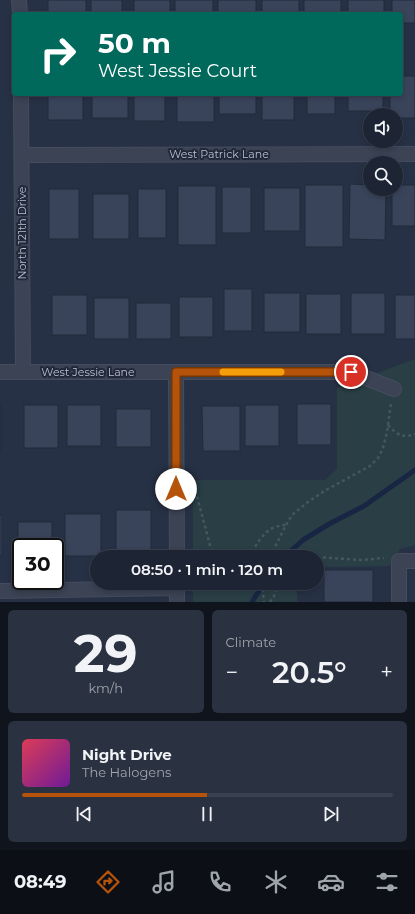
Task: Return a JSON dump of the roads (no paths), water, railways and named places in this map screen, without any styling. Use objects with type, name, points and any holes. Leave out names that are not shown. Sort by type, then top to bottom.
[{"type":"street","points":[[19,0],[20,12]]},
{"type":"street","name":"North 121th Drive","points":[[21,96],[23,372]]},
{"type":"street","name":"West Patrick Lane","points":[[22,154],[415,154]]},
{"type":"street","name":"West Jessie Lane","points":[[0,372],[351,372],[394,389]]},
{"type":"street","points":[[176,372],[177,550]]},
{"type":"street","points":[[399,602],[399,561],[415,561]]},
{"type":"street","points":[[0,591],[177,591]]},
{"type":"waterway","points":[[292,550],[303,540],[329,524],[364,506],[415,470]]},
{"type":"waterway","points":[[252,602],[260,590]]}]
